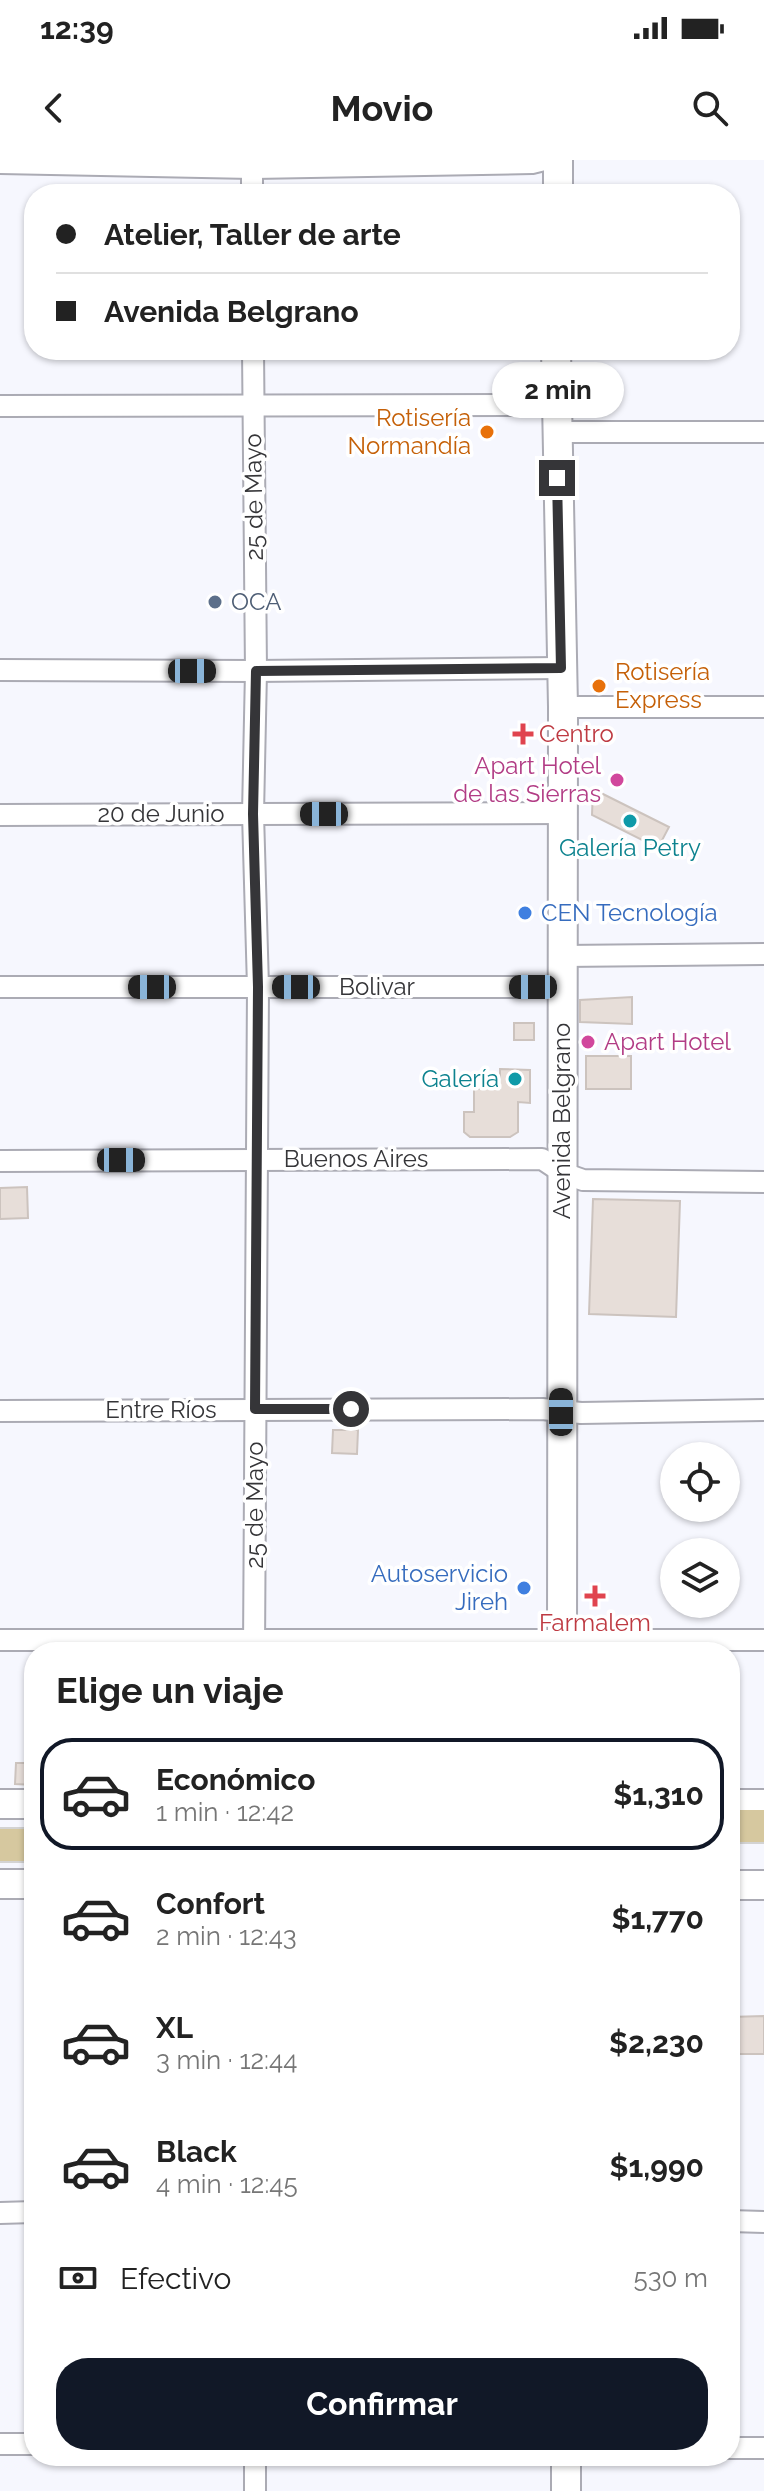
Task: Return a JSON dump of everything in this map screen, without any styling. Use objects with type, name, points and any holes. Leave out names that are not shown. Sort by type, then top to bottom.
[{"type":"main road","points":[[558,160],[558,184]]},
{"type":"main road","name":"Avenida Belgrano","points":[[556,360],[563,707],[562,1642]]},
{"type":"main road","points":[[0,1804],[24,1804]]},
{"type":"main road","points":[[740,1804],[764,1804]]},
{"type":"main road","points":[[0,1826],[24,1826]]},
{"type":"main road","points":[[740,1826],[764,1826]]},
{"type":"main road","points":[[0,1845],[24,1845]]},
{"type":"main road","points":[[740,1846],[764,1846]]},
{"type":"main road","points":[[0,1884],[24,1884]]},
{"type":"main road","points":[[740,1885],[764,1885]]},
{"type":"main road","points":[[566,2466],[566,2491]]},
{"type":"street","points":[[0,163],[532,163],[544,160]]},
{"type":"street","name":"25 de Mayo","points":[[253,360],[256,671],[253,814],[258,987],[254,1642]]},
{"type":"street","points":[[0,406],[253,404],[556,418],[764,432]]},
{"type":"street","points":[[0,670],[561,668]]},
{"type":"street","points":[[563,707],[764,707]]},
{"type":"street","name":"20 de Junio","points":[[0,815],[563,813]]},
{"type":"street","points":[[563,956],[764,954]]},
{"type":"street","name":"Bolivar","points":[[0,987],[562,987]]},
{"type":"street","name":"Buenos Aires","points":[[0,1161],[542,1159],[563,1173],[583,1180],[764,1182]]},
{"type":"street","name":"Entre Ríos","points":[[0,1411],[764,1410]]},
{"type":"street","points":[[0,1640],[85,1642]]},
{"type":"street","points":[[697,1642],[764,1640]]},
{"type":"street","points":[[0,2213],[24,2212]]},
{"type":"street","points":[[740,2221],[764,2222]]},
{"type":"street","points":[[0,2444],[24,2444]]},
{"type":"street","points":[[740,2448],[764,2448]]},
{"type":"street","points":[[255,2466],[255,2491]]},
{"type":"building","points":[[574,380],[589,380],[589,415],[574,415]]},
{"type":"building","name":"Galería Petry","points":[[593,789],[669,827],[658,848],[592,815]]},
{"type":"building","points":[[632,997],[632,1024],[580,1022],[580,1000]]},
{"type":"building","points":[[514,1023],[534,1023],[534,1040],[514,1040]]},
{"type":"building","points":[[586,1056],[631,1056],[631,1089],[586,1089]]},
{"type":"building","points":[[500,1069],[530,1070],[530,1103],[518,1102],[518,1132],[510,1137],[470,1137],[464,1132],[464,1112],[474,1112],[474,1089],[500,1089]]},
{"type":"building","points":[[27,1187],[28,1218],[0,1219],[0,1188]]},
{"type":"building","points":[[593,1199],[680,1201],[676,1317],[589,1314]]},
{"type":"building","points":[[333,1430],[358,1430],[357,1454],[332,1453]]},
{"type":"building","points":[[16,1763],[24,1763],[24,1784],[15,1784]]},
{"type":"building","points":[[764,2016],[764,2054],[740,2054],[740,2017]]},
{"type":"place","name":"Rotisería Normandía","points":[[487,432]]},
{"type":"place","name":"OCA","points":[[215,602]]},
{"type":"place","name":"Rotisería Express","points":[[599,686]]},
{"type":"place","name":"Centro","points":[[523,734]]},
{"type":"place","name":"Apart Hotel de las Sierras","points":[[617,780]]},
{"type":"place","name":"Galería Petry","points":[[630,821]]},
{"type":"place","name":"CEN Tecnología","points":[[525,913]]},
{"type":"place","name":"Apart Hotel","points":[[588,1042]]},
{"type":"place","name":"Galería","points":[[515,1079]]},
{"type":"place","name":"Autoservicio Jireh","points":[[524,1588]]},
{"type":"place","name":"Farmalem","points":[[595,1596]]},
{"type":"route","points":[[351,1409],[255,1409],[258,987],[253,814],[256,671],[561,668],[557,478]]}]
